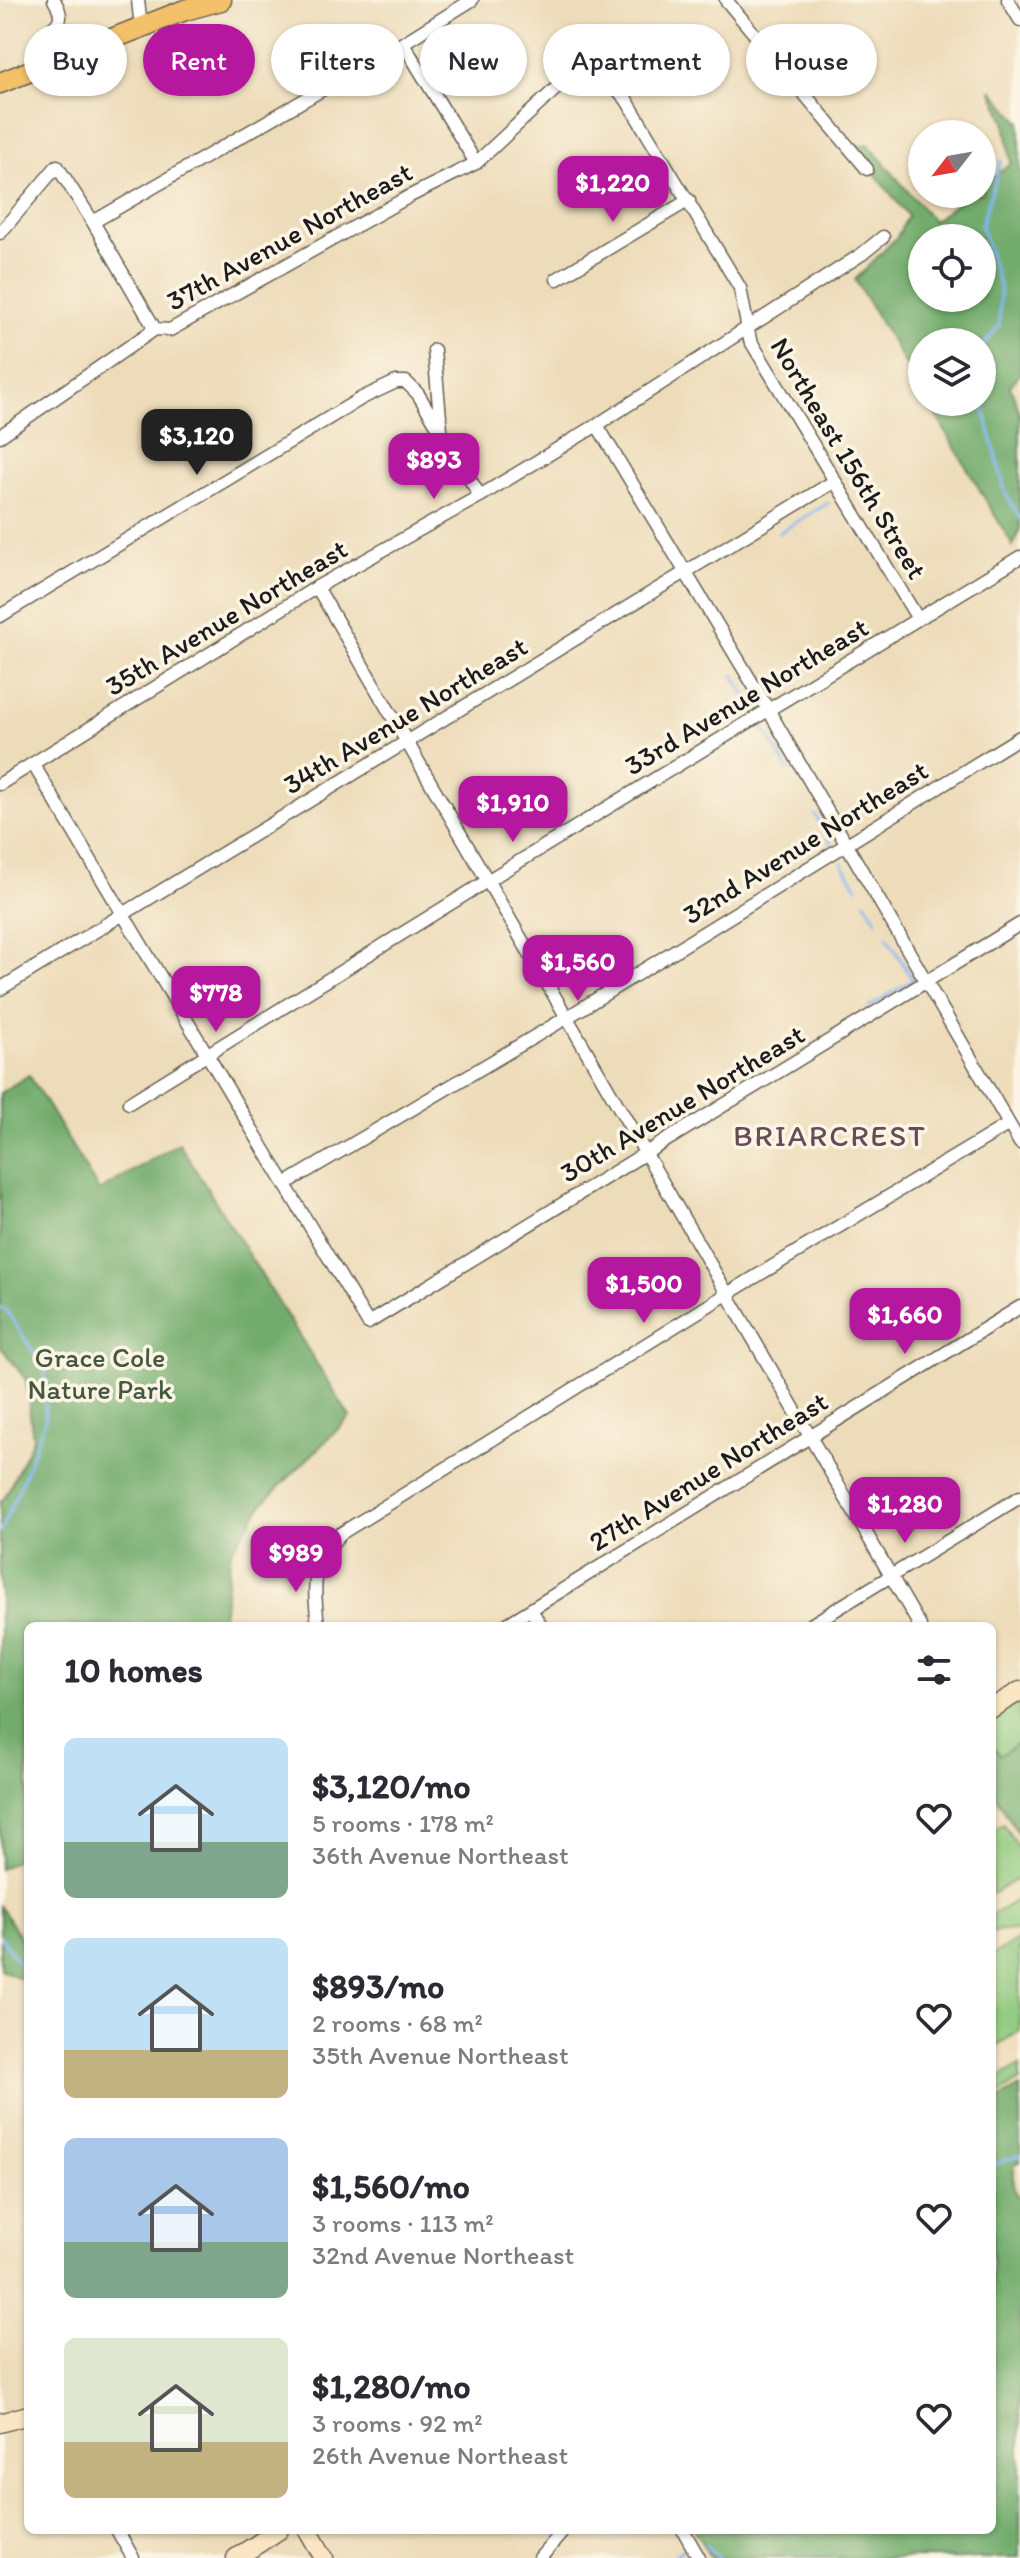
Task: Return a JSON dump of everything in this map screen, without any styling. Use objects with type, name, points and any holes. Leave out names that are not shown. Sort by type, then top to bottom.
[{"type":"main road","points":[[127,33],[185,10],[221,0]]},
{"type":"main road","points":[[1,83],[24,74]]},
{"type":"street","points":[[54,0],[61,13],[58,24]]},
{"type":"street","points":[[138,0],[141,28]]},
{"type":"street","points":[[404,42],[472,0]]},
{"type":"street","points":[[726,0],[867,169]]},
{"type":"street","points":[[1008,0],[1020,20]]},
{"type":"street","points":[[404,45],[476,163]]},
{"type":"street","points":[[93,222],[311,96]]},
{"type":"street","name":"37th Avenue Northeast","points":[[0,436],[155,329],[170,330],[410,196],[476,163],[548,96]]},
{"type":"street","name":"Northeast 156th Street","points":[[623,96],[740,288],[750,340],[918,619]]},
{"type":"street","points":[[0,233],[57,166],[155,329]]},
{"type":"street","points":[[557,279],[689,200]]},
{"type":"street","name":"35th Avenue Northeast","points":[[0,784],[317,587],[480,496],[597,425],[862,254],[883,237]]},
{"type":"street","points":[[434,350],[441,432]]},
{"type":"street","points":[[0,616],[362,398],[396,382],[406,382],[418,394],[480,496]]},
{"type":"street","points":[[597,425],[769,711],[1020,1143]]},
{"type":"street","name":"34th Avenue Northeast","points":[[0,989],[835,481]]},
{"type":"street","name":"33rd Avenue Northeast","points":[[129,1103],[1020,557]]},
{"type":"street","points":[[317,587],[918,1622]]},
{"type":"street","name":"32nd Avenue Northeast","points":[[285,1184],[566,1018],[1020,737]]},
{"type":"street","points":[[33,764],[285,1184]]},
{"type":"street","name":"30th Avenue Northeast","points":[[285,1184],[368,1323],[1020,924]]},
{"type":"street","points":[[318,1622],[314,1590],[319,1564],[326,1548],[340,1534],[727,1294],[1009,1124]]},
{"type":"street","name":"27th Avenue Northeast","points":[[511,1622],[1020,1307]]},
{"type":"street","points":[[815,1622],[1020,1497]]},
{"type":"street","points":[[531,1610],[538,1622]]},
{"type":"street","points":[[996,1706],[1020,1691]]},
{"type":"street","points":[[0,2423],[24,2416]]},
{"type":"street","points":[[119,2534],[133,2558]]},
{"type":"street","points":[[236,2558],[273,2534]]},
{"type":"street","points":[[310,2534],[324,2558]]},
{"type":"street","points":[[540,2558],[561,2534]]},
{"type":"street","points":[[685,2534],[699,2558]]},
{"type":"green space","points":[[991,89],[1020,122],[1020,374],[1010,386],[1020,413],[1020,528],[1013,546],[936,416],[996,416],[996,328],[908,328],[908,369],[855,280],[897,237],[908,216],[854,147],[868,144],[908,191],[908,208],[922,208],[933,221],[950,208],[996,208],[996,174],[1011,163],[1005,121]]},
{"type":"green space","name":"Grace Cole Nature Park","points":[[29,1075],[99,1191],[179,1143],[350,1417],[264,1502],[231,1551],[222,1622],[24,1622],[24,1855],[0,1869],[0,1502],[33,1439],[26,1380],[0,1346],[0,1093]]},
{"type":"green space","points":[[1020,1691],[1020,1827],[996,1785],[996,1706]]},
{"type":"green space","points":[[1020,1742],[1020,1837],[996,1797],[996,1750],[1000,1755]]},
{"type":"green space","points":[[1003,1824],[1020,1850],[1020,1877],[996,1892],[996,1828]]},
{"type":"green space","points":[[1020,1898],[1020,1931],[996,1932],[996,1913]]},
{"type":"green space","points":[[0,1906],[24,1944],[24,1980],[0,1969]]},
{"type":"green space","points":[[1019,1939],[1020,2031],[996,2046],[996,1953]]},
{"type":"green space","points":[[1020,2065],[1020,2081],[996,2095],[996,2080]]},
{"type":"green space","points":[[1020,2087],[1020,2162],[1014,2165],[1014,2188],[1020,2201],[1020,2558],[711,2558],[696,2534],[996,2534],[996,2101]]},
{"type":"waterway","points":[[996,330],[999,326],[1000,288],[981,225],[1001,161]]},
{"type":"waterway","points":[[986,416],[1006,494],[1020,518]]},
{"type":"waterway","points":[[779,533],[828,503]]},
{"type":"waterway","points":[[734,675],[750,703]]},
{"type":"waterway","points":[[764,728],[789,771]]},
{"type":"waterway","points":[[815,815],[831,843]]},
{"type":"waterway","points":[[842,863],[857,887]]},
{"type":"waterway","points":[[865,901],[877,921]]},
{"type":"waterway","points":[[869,1007],[913,980],[887,937]]},
{"type":"waterway","points":[[0,1308],[6,1310],[45,1370],[45,1420],[0,1532]]},
{"type":"waterway","points":[[0,1936],[24,1971]]},
{"type":"waterway","points":[[996,2164],[1020,2155]]},
{"type":"waterway","points":[[705,2545],[718,2558]]},
{"type":"waterway","points":[[672,2558],[683,2549]]},
{"type":"district","name":"BRIARCREST","points":[[830,1135]]}]
